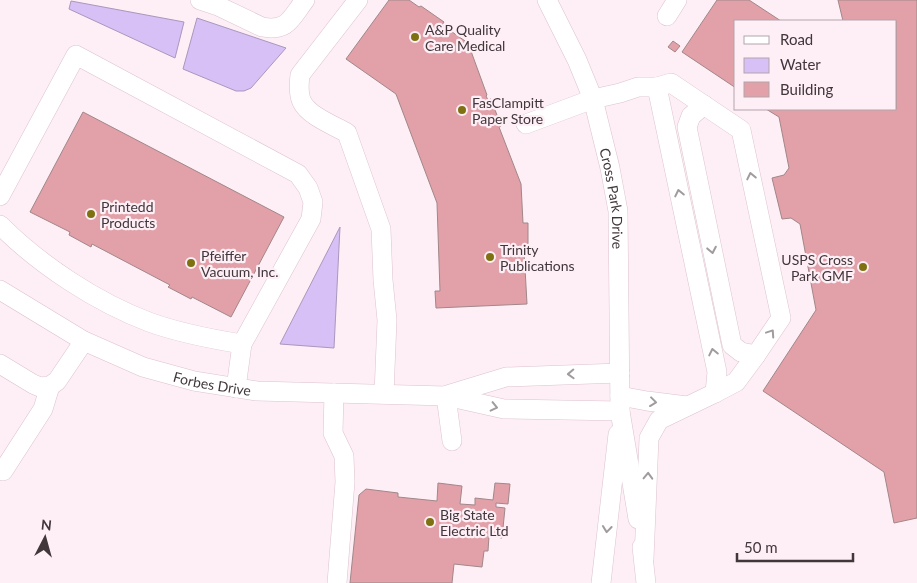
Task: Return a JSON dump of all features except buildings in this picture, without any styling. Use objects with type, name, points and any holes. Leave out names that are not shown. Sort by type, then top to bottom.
[{"type":"street","points":[[200,0],[218,6],[262,27],[278,28],[284,26],[291,19],[305,0]]},
{"type":"street","points":[[358,0],[300,75],[299,87],[301,101],[310,112],[347,133],[381,229],[387,320],[384,394]]},
{"type":"street","name":"Cross Park Drive","points":[[547,0],[578,60],[593,99],[610,168],[618,211],[620,403],[601,583]]},
{"type":"street","points":[[667,16],[677,0]]},
{"type":"street","points":[[0,196],[76,55],[298,174],[308,188],[313,202],[311,219],[242,344],[236,388]]},
{"type":"street","points":[[526,124],[593,99],[638,87],[657,87],[671,83],[741,130],[781,318],[736,382],[659,420],[649,438],[644,560]]},
{"type":"street","points":[[657,87],[717,372],[715,393]]},
{"type":"street","points":[[704,105],[691,116],[688,127],[732,345],[741,352],[756,355]]},
{"type":"street","points":[[0,225],[41,261],[114,306],[150,322],[209,338],[242,344]]},
{"type":"street","name":"Forbes Drive","points":[[0,290],[84,340],[143,367],[194,381],[257,391],[446,396],[504,409],[647,402],[687,406]]},
{"type":"street","points":[[0,364],[33,384],[40,387],[50,386],[57,381],[84,340]]},
{"type":"street","name":"Forbes Drive","points":[[446,396],[506,377],[620,373]]},
{"type":"street","points":[[3,471],[43,409],[50,386]]},
{"type":"street","points":[[334,393],[333,433],[344,456],[345,482],[337,583]]},
{"type":"street","points":[[446,396],[452,441]]},
{"type":"street","name":"Cross Park Drive","points":[[620,403],[646,583]]},
{"type":"water","points":[[71,1],[184,22],[175,58],[69,9]]},
{"type":"water","points":[[197,18],[286,48],[251,88],[244,91],[236,91],[183,69]]},
{"type":"water","points":[[340,227],[334,348],[280,344]]},
{"type":"place","name":"A&P Quality Care Medical","points":[[415,37]]},
{"type":"place","name":"FasClampitt Paper Store","points":[[462,110]]},
{"type":"place","name":"Printedd Products","points":[[91,214]]},
{"type":"place","name":"Trinity Publications","points":[[490,257]]},
{"type":"place","name":"Pfeiffer Vacuum, Inc.","points":[[191,263]]},
{"type":"place","name":"USPS Cross Park GMF","points":[[863,267]]},
{"type":"place","name":"Big State Electric Ltd","points":[[430,522]]}]
